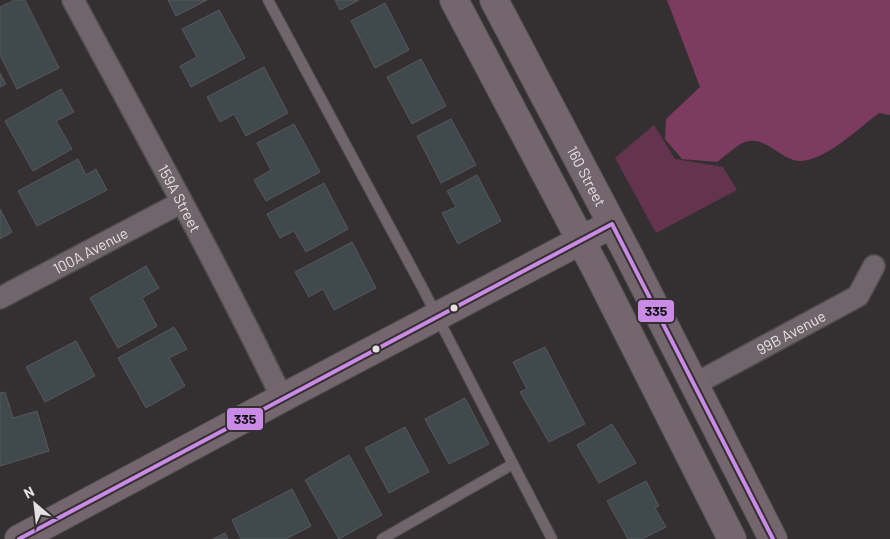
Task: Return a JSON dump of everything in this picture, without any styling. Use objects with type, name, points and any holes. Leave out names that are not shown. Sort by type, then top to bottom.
[{"type":"main road","points":[[454,0],[581,239],[732,539]]},
{"type":"main road","name":"160 Street","points":[[494,0],[695,384],[773,539]]},
{"type":"main road","points":[[19,539],[612,224]]},
{"type":"street","name":"159A Street","points":[[73,0],[182,202],[282,398]]},
{"type":"street","name":"100A Avenue","points":[[0,298],[182,202]]},
{"type":"street","name":"99B Avenue","points":[[695,384],[858,296],[874,266]]},
{"type":"lane","points":[[268,0],[437,316],[552,539]]},
{"type":"lane","points":[[382,539],[513,464]]},
{"type":"shaded area","points":[[667,0],[890,0],[890,115],[879,113],[832,149],[812,159],[794,160],[767,145],[753,141],[742,143],[717,162],[682,159],[665,139],[666,119],[700,87]]},
{"type":"shaded area","points":[[654,125],[675,159],[723,167],[737,190],[656,233],[615,158]]},
{"type":"building","points":[[15,0],[25,0],[59,68],[17,89],[0,55],[0,7]]},
{"type":"building","points":[[168,0],[207,0],[176,16]]},
{"type":"building","points":[[335,0],[359,0],[340,10]]},
{"type":"building","points":[[385,3],[409,50],[375,68],[351,21]]},
{"type":"building","points":[[219,10],[245,58],[191,87],[180,66],[197,57],[182,29]]},
{"type":"building","points":[[421,59],[446,106],[412,124],[387,77]]},
{"type":"building","points":[[264,67],[288,113],[246,136],[234,114],[220,122],[207,97]]},
{"type":"building","points":[[0,73],[6,84],[0,87]]},
{"type":"building","points":[[61,89],[74,112],[56,121],[72,149],[33,171],[5,121]]},
{"type":"building","points":[[451,119],[476,165],[441,183],[417,136]]},
{"type":"building","points":[[294,124],[320,172],[266,201],[254,180],[271,170],[257,143]]},
{"type":"building","points":[[78,159],[86,175],[96,169],[107,190],[37,226],[18,191]]},
{"type":"building","points":[[477,175],[501,221],[458,244],[442,213],[456,207],[447,191]]},
{"type":"building","points":[[324,183],[348,229],[306,252],[294,231],[280,238],[267,214]]},
{"type":"building","points":[[0,209],[12,232],[0,239]]},
{"type":"building","points":[[352,242],[376,288],[334,310],[323,289],[309,297],[295,272]]},
{"type":"building","points":[[146,266],[159,288],[142,298],[157,326],[118,348],[90,298]]},
{"type":"building","points":[[174,327],[187,349],[169,358],[185,386],[146,408],[118,358]]},
{"type":"building","points":[[76,341],[95,376],[45,402],[26,367]]},
{"type":"building","points":[[545,347],[585,424],[549,442],[520,392],[527,389],[513,362]]},
{"type":"building","points":[[5,392],[13,418],[37,411],[49,451],[0,466],[0,393]]},
{"type":"building","points":[[465,398],[489,444],[449,464],[425,419]]},
{"type":"building","points":[[612,424],[636,463],[599,483],[577,445]]},
{"type":"building","points":[[405,427],[429,472],[389,493],[365,448]]},
{"type":"building","points":[[349,455],[382,515],[339,539],[305,480]]},
{"type":"building","points":[[646,481],[659,506],[655,508],[666,527],[642,539],[628,539],[607,501]]},
{"type":"building","points":[[292,489],[311,526],[286,539],[241,539],[232,520]]},
{"type":"building","points":[[225,533],[228,539],[213,539]]},
{"type":"transit line","name":"335","points":[[19,539],[612,224],[773,539]]}]
